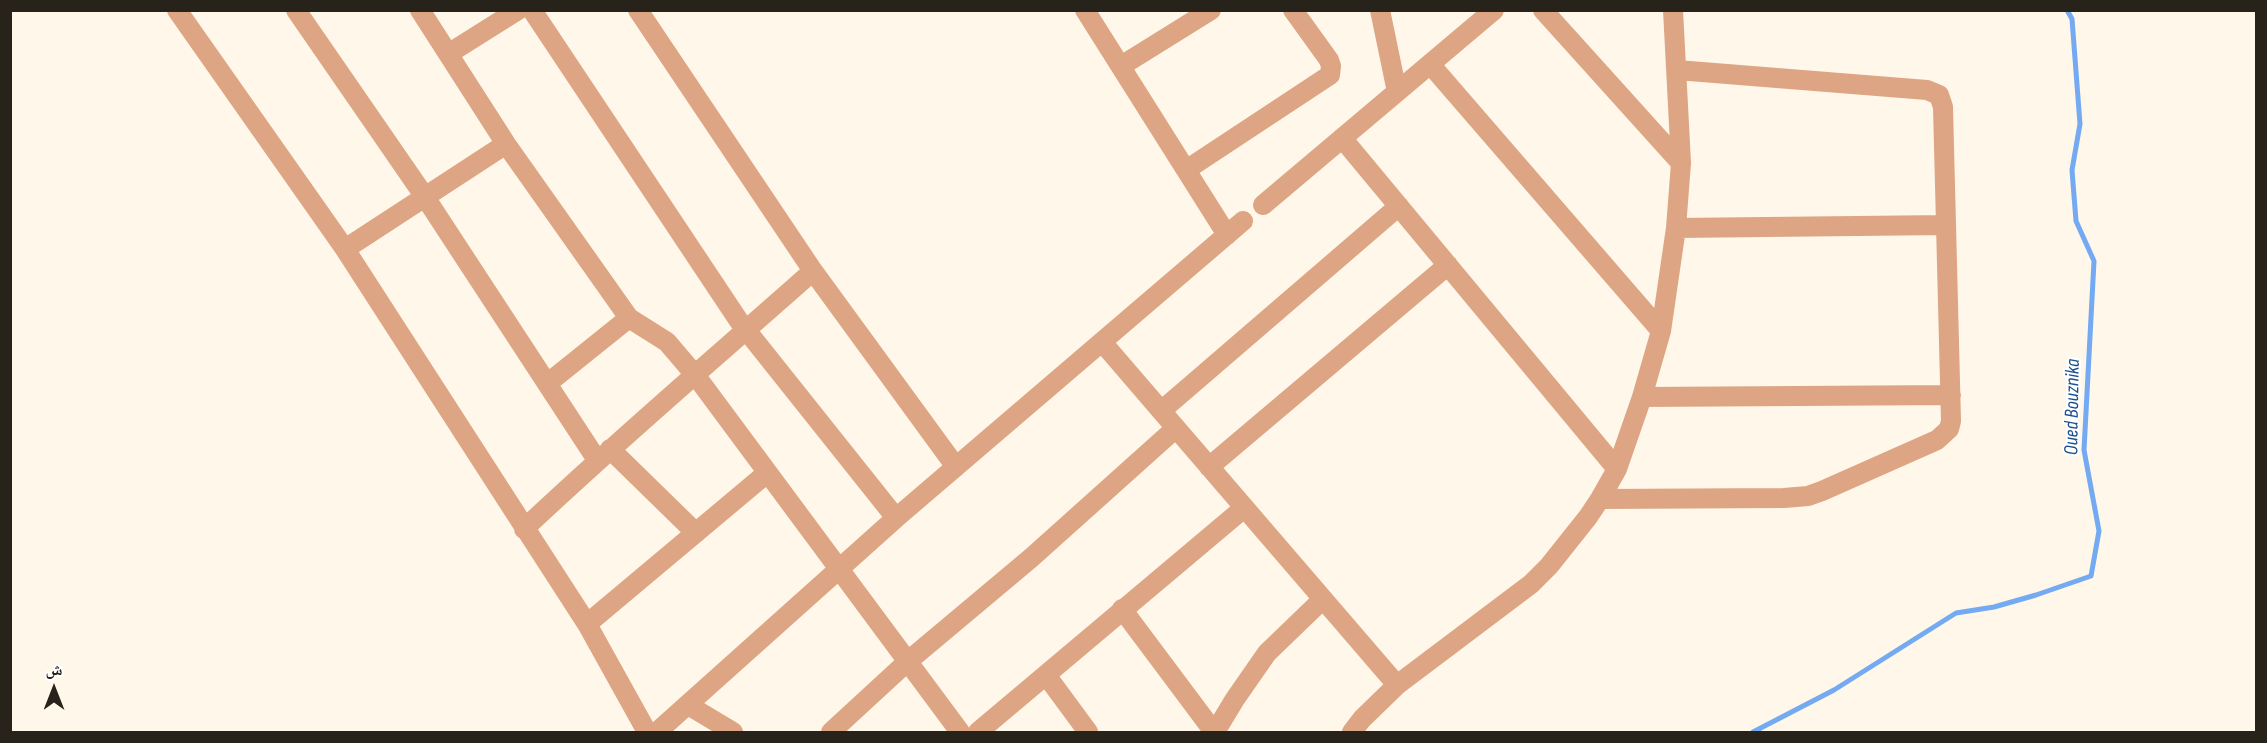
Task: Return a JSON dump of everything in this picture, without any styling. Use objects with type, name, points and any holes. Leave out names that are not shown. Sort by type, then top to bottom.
[{"type":"street","points":[[177,10],[345,249],[587,624],[647,732]]},
{"type":"street","points":[[296,10],[549,383],[604,454],[696,533]]},
{"type":"street","points":[[420,10],[506,144],[629,318],[667,342],[696,376],[960,732]]},
{"type":"street","points":[[448,54],[518,10]]},
{"type":"street","points":[[532,10],[747,330],[896,518]]},
{"type":"street","points":[[638,10],[813,271],[956,467]]},
{"type":"street","points":[[1085,10],[1227,235]]},
{"type":"street","points":[[1121,66],[1211,10]]},
{"type":"street","points":[[1186,170],[1330,75],[1329,60],[1293,10]]},
{"type":"street","points":[[1380,10],[1397,92]]},
{"type":"street","points":[[1263,206],[1494,10]]},
{"type":"street","points":[[1543,10],[1681,163]]},
{"type":"street","points":[[1352,732],[1362,719],[1397,686],[1531,584],[1573,536],[1600,499],[1617,469],[1642,398],[1661,331],[1676,228],[1681,163],[1673,10]]},
{"type":"street","points":[[1430,64],[1661,331]]},
{"type":"street","points":[[1600,499],[1808,496],[1944,436],[1952,421],[1943,100],[1934,91],[1677,70]]},
{"type":"street","points":[[1342,138],[1617,469]]},
{"type":"street","points":[[345,249],[506,144]]},
{"type":"street","points":[[1161,411],[1399,206]]},
{"type":"street","points":[[657,732],[896,518],[1243,221]]},
{"type":"street","points":[[1676,228],[1946,225]]},
{"type":"street","points":[[1209,467],[1448,265]]},
{"type":"street","points":[[524,529],[604,454],[696,376],[813,271]]},
{"type":"street","points":[[549,383],[629,318]]},
{"type":"street","points":[[1102,342],[1397,686]]},
{"type":"street","points":[[1642,398],[1952,395]]},
{"type":"street","points":[[831,732],[1176,428]]},
{"type":"street","points":[[587,624],[767,473]]},
{"type":"street","points":[[978,732],[1244,508]]},
{"type":"street","points":[[1122,609],[1214,732],[1267,653],[1323,599]]},
{"type":"street","points":[[1046,675],[1088,732]]},
{"type":"street","points":[[688,705],[733,732]]},
{"type":"waterway","name":"Oued Bouznika","points":[[1753,732],[1834,690],[1956,613],[1994,607],[2091,576],[2099,531],[2084,450],[2094,261],[2076,221],[2072,170],[2080,124],[2072,19],[2067,10]]}]
